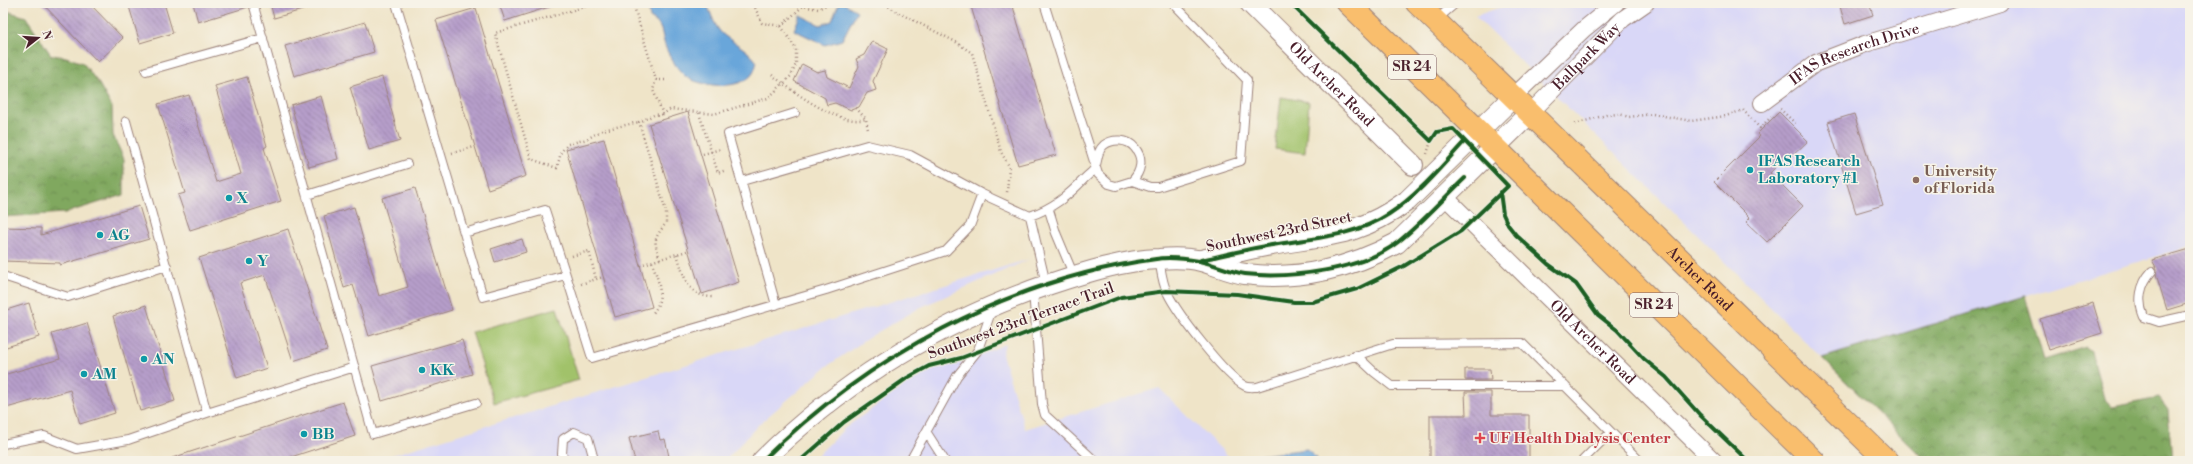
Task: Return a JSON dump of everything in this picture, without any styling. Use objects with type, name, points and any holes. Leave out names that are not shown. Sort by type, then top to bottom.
[{"type":"main road","name":"SR 24","points":[[1348,3],[1814,461]]},
{"type":"main road","name":"Archer Road","points":[[1417,3],[1887,461]]},
{"type":"street","name":"Old Archer Road","points":[[1250,3],[1420,159]]},
{"type":"street","name":"Ballpark Way","points":[[1513,97],[1584,29],[1616,3]]},
{"type":"street","name":"Ballpark Way","points":[[1530,113],[1623,19],[1646,3]]},
{"type":"street","name":"IFAS Research Drive","points":[[1762,103],[1816,64],[1950,10],[2000,3]]},
{"type":"street","name":"Southwest 23rd Street","points":[[1199,261],[1272,245],[1345,233],[1369,224],[1388,214],[1411,196],[1477,130],[1513,97]]},
{"type":"street","name":"Southwest 23rd Street","points":[[1199,261],[1244,274],[1294,275],[1345,266],[1374,255],[1397,243],[1530,113]]},
{"type":"street","points":[[1411,196],[1420,159],[1448,159]]},
{"type":"street","name":"Old Archer Road","points":[[1445,197],[1714,461]]},
{"type":"street","points":[[762,461],[798,425],[847,388],[896,355],[958,320],[1074,276],[1159,259],[1199,261]]},
{"type":"lane","points":[[253,3],[373,434],[476,403]]},
{"type":"lane","points":[[396,3],[483,297],[566,275]]},
{"type":"lane","points":[[742,181],[867,145],[910,155],[982,194],[1030,216],[1049,210],[1070,195],[1096,166],[1098,152],[1105,144],[1115,140],[1127,142],[1137,150],[1141,163],[1140,171],[1132,181],[1122,186],[1109,184],[1098,174],[1096,166],[1044,3]]},
{"type":"lane","points":[[1132,181],[1150,187],[1158,187],[1241,161],[1247,80],[1173,3]]},
{"type":"lane","points":[[1435,20],[1456,3]]},
{"type":"lane","points":[[146,70],[263,38]]},
{"type":"lane","points":[[776,305],[728,134],[795,113]]},
{"type":"lane","points":[[126,121],[207,413]]},
{"type":"lane","points":[[307,195],[408,164]]},
{"type":"lane","points":[[464,233],[545,210],[592,358],[776,305],[946,251],[970,226],[982,194]]},
{"type":"lane","points":[[1049,210],[1056,233],[1074,276]]},
{"type":"lane","points":[[1030,216],[1040,288],[1042,404],[1045,415],[1095,461]]},
{"type":"lane","points":[[1159,259],[1166,291],[1181,314],[1207,349],[1238,381],[1247,387],[1257,387],[1393,344],[1522,343],[1640,461]]},
{"type":"lane","points":[[3,276],[68,297],[166,266]]},
{"type":"lane","points":[[2152,271],[2147,277],[2140,292],[2140,307],[2144,317],[2159,322],[2190,315]]},
{"type":"lane","points":[[910,461],[927,433],[953,383],[978,350],[993,306]]},
{"type":"lane","points":[[1356,355],[1392,386],[1565,386]]},
{"type":"lane","points":[[3,444],[44,436],[77,449],[128,440],[207,413],[355,367]]},
{"type":"lane","points":[[565,461],[562,454],[563,440],[574,432],[588,438],[593,456],[592,461]]},
{"type":"lane","points":[[1582,461],[1611,432]]},
{"type":"lane","points":[[927,433],[945,461]]},
{"type":"path","points":[[597,3],[495,33],[531,159],[557,168],[561,152],[568,144],[587,140],[603,130],[639,122],[654,115],[662,114],[671,109],[714,114],[768,98],[791,76],[796,64],[796,48],[781,26],[762,23],[753,3]]},
{"type":"path","points":[[633,3],[656,80],[653,90],[662,114]]},
{"type":"path","points":[[781,26],[803,6],[818,9],[830,3]]},
{"type":"path","points":[[889,3],[888,6],[897,12],[956,42],[972,53],[1001,152],[1009,166],[1006,194]]},
{"type":"path","points":[[772,75],[804,98],[828,112],[859,121],[866,119]]},
{"type":"path","points":[[656,80],[665,80]]},
{"type":"path","points":[[856,108],[866,119],[868,130]]},
{"type":"path","points":[[1575,124],[1606,115],[1619,114],[1629,117],[1652,114],[1691,121],[1726,116],[1743,110],[1760,128],[1780,109],[1795,123]]},
{"type":"path","points":[[700,113],[718,173],[724,171]]},
{"type":"path","points":[[639,122],[666,211],[666,223],[656,237],[655,244],[660,259]]},
{"type":"path","points":[[1420,159],[1437,132],[1453,129]]},
{"type":"path","points":[[1425,136],[1431,141]]},
{"type":"path","points":[[451,154],[474,147]]},
{"type":"path","points":[[703,154],[725,148]]},
{"type":"path","points":[[640,265],[687,251]]},
{"type":"path","points":[[586,252],[589,252],[596,279]]},
{"type":"path","points":[[678,254],[684,277],[690,288],[701,296],[712,297]]},
{"type":"path","points":[[652,262],[660,286],[658,307],[652,314]]},
{"type":"path","points":[[579,285],[603,277]]},
{"type":"shaded area","name":"University of Florida","points":[[1513,3],[2190,3],[2190,246],[1822,358],[1475,16]]},
{"type":"shaded area","points":[[1030,259],[921,307],[871,336],[826,367],[759,424],[725,461],[373,461]]},
{"type":"shaded area","points":[[1005,344],[1002,354],[1025,429],[1159,388],[1233,461],[812,461],[845,428],[908,383],[934,369],[963,362]]},
{"type":"green space","points":[[7,11],[26,17],[51,55],[66,57],[83,63],[99,84],[112,107],[113,135],[124,159],[124,195],[65,213],[3,217],[3,12]]},
{"type":"green space","points":[[1281,97],[1309,102],[1305,153],[1275,149]]},
{"type":"green space","points":[[2025,296],[2044,360],[2086,347],[2091,351],[2104,398],[2112,407],[2159,398],[2168,410],[2172,461],[1926,461],[1822,358]]},
{"type":"green space","points":[[557,308],[579,380],[494,403],[472,332]]},
{"type":"water","points":[[658,3],[706,3],[721,33],[745,50],[757,62],[753,73],[740,83],[730,85],[710,85],[700,83],[685,76],[669,55],[659,26],[650,18],[649,12]]},
{"type":"water","points":[[839,3],[843,3],[857,11],[842,40],[825,45],[794,30],[800,15],[820,25],[832,21]]},
{"type":"water","points":[[1307,449],[1319,461],[1269,461],[1262,455]]},
{"type":"building","points":[[42,3],[89,3],[123,38],[98,62]]},
{"type":"building","points":[[128,3],[164,3],[173,33],[140,43]]},
{"type":"building","points":[[193,3],[248,3],[248,7],[198,22]]},
{"type":"building","points":[[270,3],[312,3],[313,7],[274,18]]},
{"type":"building","points":[[499,3],[551,3],[552,6],[505,21]]},
{"type":"building","points":[[970,3],[1012,3],[1056,155],[1018,165]]},
{"type":"building","points":[[1839,3],[1869,3],[1873,15],[1845,24]]},
{"type":"building","points":[[476,8],[526,176],[488,189],[436,20]]},
{"type":"building","points":[[365,22],[374,52],[294,76],[285,46]]},
{"type":"building","points":[[872,41],[888,49],[873,81],[876,90],[867,93],[859,107],[851,110],[835,103],[827,105],[825,98],[794,81],[802,64],[817,72],[825,70],[827,77],[849,88],[859,66],[856,59],[864,55]]},
{"type":"building","points":[[247,77],[267,146],[264,148],[281,201],[190,230],[178,195],[185,193],[158,104],[189,95],[216,182],[241,174],[215,86]]},
{"type":"building","points":[[382,77],[400,141],[369,150],[350,87]]},
{"type":"building","points":[[321,96],[338,159],[309,167],[291,105]]},
{"type":"building","points":[[688,112],[739,282],[702,294],[649,124]]},
{"type":"building","name":"IFAS Research Laboratory #1","points":[[1779,112],[1808,141],[1791,157],[1788,154],[1770,173],[1803,206],[1767,242],[1746,222],[1750,218],[1714,182],[1760,136],[1757,134]]},
{"type":"building","points":[[1854,114],[1883,205],[1856,213],[1828,122]]},
{"type":"building","points":[[604,139],[652,307],[615,317],[566,149]]},
{"type":"building","points":[[415,188],[452,310],[369,336],[353,285],[344,288],[324,216],[354,207],[379,296],[408,287],[382,198]]},
{"type":"building","name":"AG","points":[[139,206],[149,239],[60,265],[60,263],[3,261],[3,227],[41,228],[41,235]]},
{"type":"building","points":[[288,229],[327,350],[293,361],[265,275],[240,283],[267,368],[237,378],[199,258]]},
{"type":"building","points":[[522,239],[526,252],[495,262],[491,249]]},
{"type":"building","points":[[2190,249],[2190,303],[2167,310],[2156,274],[2157,269],[2152,260]]},
{"type":"building","points":[[29,303],[39,337],[3,348],[3,311]]},
{"type":"building","points":[[2093,303],[2102,333],[2049,350],[2040,319]]},
{"type":"building","name":"AN","points":[[146,305],[175,401],[140,411],[113,316]]},
{"type":"building","name":"AM","points":[[87,323],[115,413],[80,424],[70,390],[3,409],[3,375],[60,359],[52,334]]},
{"type":"building","name":"KK","points":[[462,340],[472,374],[382,401],[372,366]]},
{"type":"building","points":[[1465,369],[1490,369],[1491,380],[1465,380]]},
{"type":"building","name":"UF Health Dialysis Center","points":[[1465,392],[1491,392],[1491,415],[1529,415],[1529,461],[1430,461],[1430,415],[1466,415]]},
{"type":"building","name":"BB","points":[[343,402],[355,436],[279,461],[172,461],[172,458]]},
{"type":"building","points":[[658,431],[660,440],[665,439],[670,461],[635,461],[629,438]]},
{"type":"cycle path","name":"Southwest 23rd Terrace Trail","points":[[800,461],[844,422],[907,378],[929,366],[961,358],[1121,297],[1166,291],[1237,294],[1294,302],[1312,302],[1357,289],[1404,266],[1461,231],[1508,186],[1453,129],[1437,132],[1431,141],[1290,3]]},
{"type":"cycle path","points":[[1201,260],[1263,247],[1332,236],[1362,228],[1376,222],[1410,198],[1464,142]]},
{"type":"cycle path","name":"Southwest 23rd Terrace Trail","points":[[762,461],[803,423],[847,388],[894,357],[943,328],[994,304],[1047,284],[1101,269],[1161,258],[1178,258],[1199,261],[1239,273],[1263,275],[1304,273],[1346,266],[1366,260],[1383,252],[1398,242],[1424,219],[1465,178]]},
{"type":"cycle path","points":[[1500,192],[1503,214],[1508,225],[1516,235],[1548,264],[1576,284],[1598,315],[1617,330],[1644,359],[1666,377],[1700,415],[1748,461]]},
{"type":"place","name":"IFAS Research Laboratory #1","points":[[1750,170]]},
{"type":"place","name":"University of Florida","points":[[1916,180]]},
{"type":"place","name":"X","points":[[229,198]]},
{"type":"place","name":"AG","points":[[100,235]]},
{"type":"place","name":"Y","points":[[249,261]]},
{"type":"place","name":"AN","points":[[144,359]]},
{"type":"place","name":"KK","points":[[422,370]]},
{"type":"place","name":"AM","points":[[84,374]]},
{"type":"place","name":"BB","points":[[304,434]]},
{"type":"place","name":"UF Health Dialysis Center","points":[[1480,438]]}]
